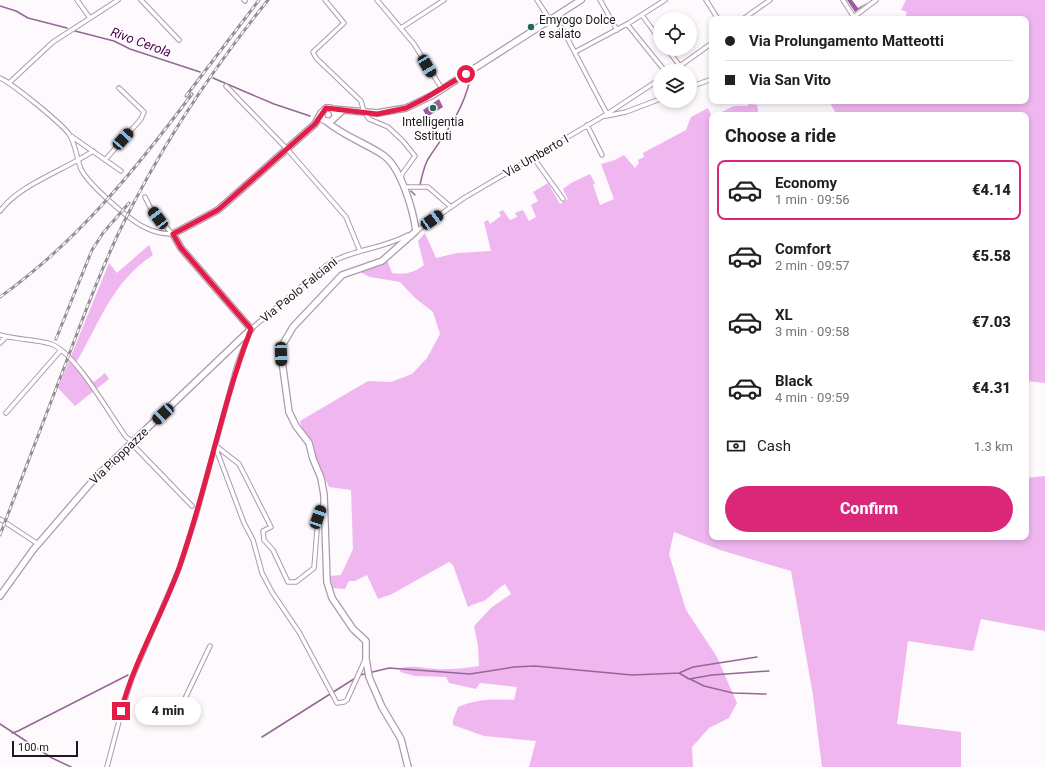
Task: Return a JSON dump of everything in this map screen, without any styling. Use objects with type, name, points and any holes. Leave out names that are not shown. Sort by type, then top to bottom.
[{"type":"street","points":[[77,0],[90,18]]},
{"type":"street","points":[[9,83],[53,42],[118,0]]},
{"type":"street","points":[[141,0],[179,40]]},
{"type":"street","points":[[325,0],[344,23],[313,52],[316,58],[361,101],[364,112],[369,119],[388,127],[403,141],[415,156],[402,174],[401,180]]},
{"type":"street","points":[[377,0],[414,44],[442,89]]},
{"type":"street","points":[[434,0],[437,5]]},
{"type":"street","points":[[401,28],[444,0]]},
{"type":"street","points":[[537,0],[552,18],[575,52],[608,114]]},
{"type":"street","points":[[70,135],[78,161],[88,180],[136,223],[155,232],[173,234],[218,210],[315,124],[321,113],[326,108],[377,114],[406,108],[442,89],[581,0]]},
{"type":"street","points":[[600,0],[617,30]]},
{"type":"street","points":[[575,52],[617,30],[665,0]]},
{"type":"street","points":[[706,0],[716,16]]},
{"type":"street","points":[[747,16],[770,0]]},
{"type":"street","points":[[843,0],[851,16]]},
{"type":"street","points":[[857,16],[876,0]]},
{"type":"street","points":[[642,15],[653,30]]},
{"type":"street","points":[[627,24],[659,64]]},
{"type":"street","points":[[683,64],[709,45]]},
{"type":"street","points":[[672,56],[678,64]]},
{"type":"street","points":[[0,78],[9,83],[70,135],[121,171]]},
{"type":"street","points":[[697,84],[709,80]]},
{"type":"street","name":"Via Umberto I","points":[[451,207],[587,125],[608,114],[653,84]]},
{"type":"street","points":[[226,86],[287,149],[346,217],[360,251]]},
{"type":"street","points":[[105,160],[141,119],[144,112],[119,88]]},
{"type":"street","points":[[601,117],[626,112],[653,102]]},
{"type":"street","points":[[332,109],[335,116],[334,127]]},
{"type":"street","points":[[315,124],[326,121],[342,111]]},
{"type":"street","points":[[321,113],[326,121],[334,127],[384,156],[391,163],[404,187],[415,220],[416,231],[382,261],[342,275],[293,327],[283,344],[281,366],[289,412],[296,426],[310,443],[313,459],[320,478],[324,501],[327,582],[332,598],[353,629],[366,641],[368,672],[382,707],[401,739],[408,767]]},
{"type":"street","points":[[587,125],[602,155]]},
{"type":"street","points":[[0,211],[6,202],[93,152]]},
{"type":"street","points":[[533,157],[563,199]]},
{"type":"street","points":[[404,187],[428,187],[451,207]]},
{"type":"street","points":[[107,767],[132,678],[179,569],[237,365],[251,329],[181,248],[173,234],[150,207],[145,197]]},
{"type":"street","name":"Via Paolo Falciani","points":[[251,329],[328,264],[339,258],[360,251],[394,243],[416,231],[451,207]]},
{"type":"street","name":"Via Pioppazze","points":[[0,596],[38,544],[96,477],[251,329]]},
{"type":"street","points":[[0,335],[44,343],[61,350],[82,372],[126,437],[192,506]]},
{"type":"street","points":[[0,343],[6,337]]},
{"type":"street","points":[[6,413],[61,350]]},
{"type":"street","points":[[215,446],[239,464],[271,527],[263,532],[264,540],[273,550],[288,582],[296,582],[314,568],[318,517],[324,501]]},
{"type":"street","points":[[215,446],[244,523],[253,540],[262,573],[272,592],[299,632],[338,703],[344,702],[366,659]]},
{"type":"street","points":[[0,519],[38,544]]},
{"type":"street","points":[[180,709],[210,646]]},
{"type":"shaded area","points":[[906,0],[1045,0],[1045,383],[1029,381],[1029,112],[835,112],[831,104],[1029,104],[1029,16],[906,16],[907,12],[901,10]]},
{"type":"shaded area","points":[[749,104],[757,105],[758,112],[722,112],[734,106],[748,106]]},
{"type":"shaded area","points":[[708,108],[710,112],[709,540],[1029,540],[1029,478],[1045,476],[1045,631],[981,619],[973,651],[908,641],[897,724],[961,732],[961,767],[822,767],[813,695],[791,571],[720,550],[674,532],[669,554],[686,610],[717,657],[737,703],[729,718],[709,728],[692,747],[693,767],[529,767],[536,741],[484,736],[453,725],[453,720],[458,707],[472,702],[486,700],[514,700],[517,687],[480,683],[476,689],[449,683],[446,677],[415,676],[400,672],[401,668],[415,667],[458,669],[479,666],[478,646],[474,626],[492,607],[511,594],[505,584],[484,601],[468,607],[453,565],[449,562],[392,594],[378,599],[367,575],[355,581],[349,581],[345,589],[333,588],[330,576],[341,575],[353,549],[351,490],[329,487],[316,458],[313,442],[302,428],[300,421],[368,381],[391,382],[412,374],[427,358],[440,334],[433,312],[415,298],[400,282],[370,277],[360,272],[387,260],[392,273],[409,273],[420,268],[424,265],[418,241],[425,233],[436,258],[457,253],[491,251],[484,222],[488,220],[490,224],[501,216],[499,212],[503,210],[510,220],[517,217],[515,213],[523,210],[529,221],[536,217],[531,205],[538,201],[533,192],[548,183],[560,204],[568,199],[563,189],[571,183],[590,174],[595,183],[593,185],[600,205],[614,199],[601,164],[615,160],[624,155],[635,168],[639,163],[638,160],[644,157],[643,153],[686,130],[691,117]]},
{"type":"shaded area","points":[[149,245],[153,255],[139,266],[117,290],[76,363],[94,382],[105,373],[109,379],[75,406],[58,388],[109,263],[117,273]]},
{"type":"building","points":[[847,0],[852,0],[858,8],[868,2],[855,12]]},
{"type":"building","name":"Intelligentia Sstituti","points":[[439,99],[443,107],[427,117],[423,110]]},
{"type":"waterway","name":"Rivo Cerola","points":[[0,6],[16,11],[28,18],[67,28]]},
{"type":"waterway","name":"Rivo Cerola","points":[[75,31],[114,41],[130,49],[200,72]]},
{"type":"waterway","name":"Rivo Cerola","points":[[213,78],[274,104],[310,116]]},
{"type":"waterway","points":[[420,185],[426,163],[459,111],[470,80]]},
{"type":"waterway","name":"Rivo Cerola","points":[[411,191],[415,195]]},
{"type":"waterway","points":[[360,675],[389,668],[470,674],[514,667],[535,666],[632,675],[679,673],[693,667],[757,657]]},
{"type":"waterway","points":[[679,673],[689,679],[712,675],[769,671]]},
{"type":"waterway","points":[[12,733],[128,675]]},
{"type":"waterway","points":[[262,737],[357,677]]},
{"type":"waterway","points":[[690,679],[704,686],[733,693],[766,694]]},
{"type":"waterway","points":[[0,724],[52,758],[71,767]]},
{"type":"railway","points":[[186,96],[259,0]]},
{"type":"railway","points":[[0,535],[92,293],[136,198],[188,110],[227,54],[268,0]]},
{"type":"railway","points":[[0,297],[55,253],[104,203],[149,150],[192,94]]},
{"type":"railway","points":[[56,339],[92,250],[103,233],[129,203]]},
{"type":"place","name":"Emyogo Dolce e salato","points":[[531,27]]},
{"type":"place","name":"Intelligentia Sstituti","points":[[433,108]]},
{"type":"route","points":[[121,711],[132,678],[179,569],[196,516],[237,365],[251,329],[181,248],[173,234],[218,210],[315,124],[324,109],[330,108],[342,111],[377,114],[406,108],[433,95],[466,74]]}]
